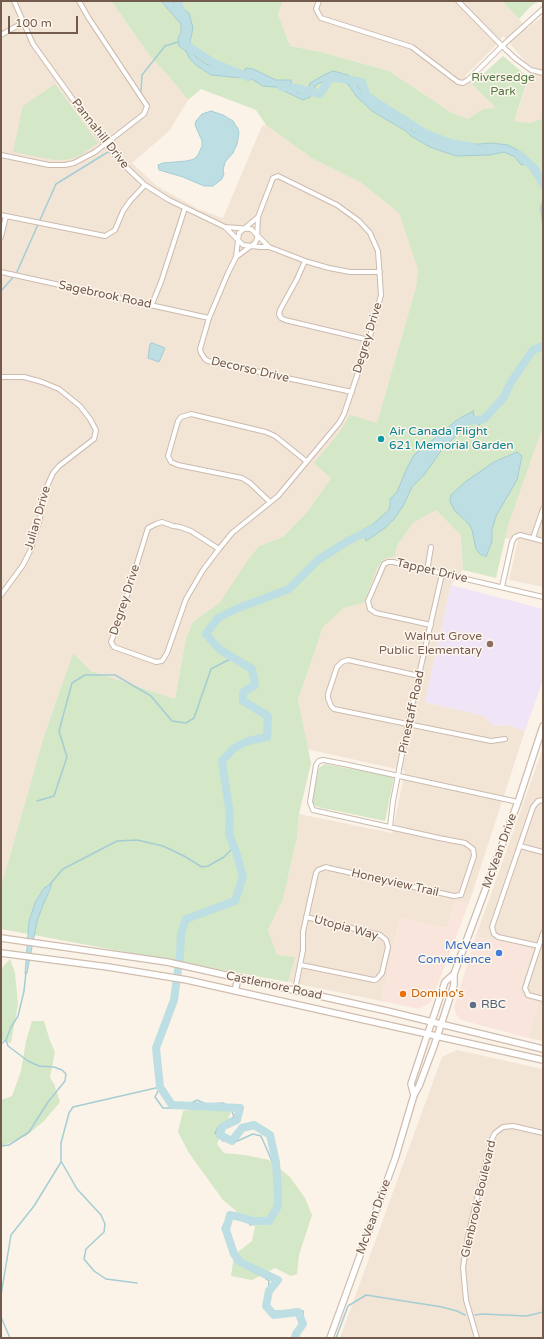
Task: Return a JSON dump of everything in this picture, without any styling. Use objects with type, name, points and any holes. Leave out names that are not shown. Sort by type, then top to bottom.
[{"type":"main road","name":"McVean Drive","points":[[330,1338],[395,1159],[414,1095],[419,1086],[454,984],[454,974],[518,802],[543,726]]},
{"type":"main road","name":"Castlemore Road","points":[[1,938],[166,962],[295,990],[543,1049]]},
{"type":"main road","name":"Castlemore Road","points":[[1,952],[187,980],[543,1060]]},
{"type":"main road","name":"McVean Drive","points":[[414,1095],[411,1084],[446,982],[454,974]]},
{"type":"main road","points":[[235,991],[238,978]]},
{"type":"street","name":"Pannahill Drive","points":[[14,1],[33,44],[105,144],[145,185],[169,200],[225,227],[243,245],[269,247],[305,261],[329,268],[350,272],[380,272]]},
{"type":"street","points":[[1,155],[49,165],[65,165],[74,163],[83,159],[105,144],[144,114],[147,106],[79,1]]},
{"type":"street","points":[[319,1],[316,9],[321,18],[412,47],[458,82],[463,83],[543,9]]},
{"type":"street","points":[[458,1],[502,46],[530,70],[543,73]]},
{"type":"street","points":[[1,35],[24,22]]},
{"type":"street","name":"Degrey Drive","points":[[219,549],[191,531],[180,527],[162,522],[148,528],[111,642],[114,647],[156,662],[162,661],[167,653],[186,599],[203,570],[232,532],[278,496],[339,423],[352,392],[369,340],[381,295],[378,251],[370,233],[359,221],[337,206],[278,176],[273,178],[258,217],[257,235]]},
{"type":"street","points":[[1,215],[105,236],[115,230],[130,201],[145,185]]},
{"type":"street","points":[[152,304],[161,282],[185,208]]},
{"type":"street","points":[[1,237],[6,216]]},
{"type":"street","name":"Degrey Drive","points":[[246,228],[258,217]]},
{"type":"street","name":"Pannahill Drive","points":[[225,227],[254,230],[269,247]]},
{"type":"street","points":[[236,257],[238,240],[241,231],[246,228]]},
{"type":"street","points":[[250,246],[255,243],[257,235]]},
{"type":"street","name":"Decorso Drive","points":[[250,246],[236,257],[228,273],[209,318],[200,349],[202,356],[208,361],[352,392]]},
{"type":"street","points":[[305,261],[280,310],[279,314],[281,318],[369,340]]},
{"type":"street","name":"Sagebrook Road","points":[[1,272],[152,304],[209,318]]},
{"type":"street","name":"Julian Drive","points":[[1,377],[24,377],[59,389],[80,406],[96,430],[94,439],[59,466],[53,473],[44,493],[40,518],[31,549],[23,565],[1,595]]},
{"type":"street","points":[[270,502],[250,483],[242,478],[178,465],[171,462],[168,456],[178,421],[181,417],[191,414],[266,432],[275,436],[306,461]]},
{"type":"street","points":[[533,538],[543,509]]},
{"type":"street","points":[[502,587],[513,540],[520,535],[543,541]]},
{"type":"street","points":[[427,571],[431,547]]},
{"type":"street","name":"Tappet Drive","points":[[431,626],[376,613],[370,609],[368,602],[384,564],[388,562],[543,597]]},
{"type":"street","name":"Pinestaff Road","points":[[390,827],[393,801],[408,724],[442,574]]},
{"type":"street","points":[[419,676],[348,660],[342,662],[337,667],[328,694],[329,702],[334,708],[408,724],[492,741],[505,739]]},
{"type":"street","points":[[390,827],[313,810],[310,802],[316,765],[319,761],[323,760],[518,802]]},
{"type":"street","points":[[539,946],[498,937],[493,930],[493,925],[533,807],[538,802],[543,800]]},
{"type":"street","name":"Honeyview Trail","points":[[295,990],[301,965],[303,932],[316,873],[318,870],[326,867],[454,896],[461,894],[474,856],[471,847],[465,843],[390,827]]},
{"type":"street","points":[[520,846],[543,852]]},
{"type":"street","name":"Utopia Way","points":[[301,965],[374,980],[377,979],[382,973],[388,947],[386,940],[380,935],[306,918]]},
{"type":"street","points":[[543,934],[525,990],[530,996],[543,999]]},
{"type":"street","name":"Glenbrook Boulevard","points":[[477,1338],[466,1300],[464,1267],[468,1236],[491,1141],[494,1133],[503,1128],[513,1126],[543,1133]]},
{"type":"shaded area","points":[[1,1],[111,1],[150,56],[188,100],[169,131],[132,163],[157,186],[198,209],[223,218],[262,126],[266,125],[313,159],[360,182],[399,213],[418,270],[416,287],[377,423],[331,478],[307,512],[283,537],[259,546],[249,558],[220,602],[193,622],[186,638],[175,699],[91,671],[73,653],[44,736],[1,887]]},
{"type":"shaded area","points":[[283,1],[502,1],[528,29],[533,23],[543,17],[543,118],[531,123],[514,121],[533,67],[525,61],[503,36],[465,76],[497,108],[483,109],[468,120],[452,113],[389,71],[321,52],[290,46],[278,14]]},
{"type":"shaded area","points":[[541,432],[543,432],[543,587],[509,580],[518,540],[505,538]]},
{"type":"shaded area","points":[[436,510],[462,535],[463,570],[451,585],[425,702],[484,716],[493,726],[508,725],[525,731],[469,903],[456,902],[446,928],[400,918],[381,1001],[288,982],[294,957],[277,955],[268,930],[283,899],[297,837],[299,814],[392,833],[405,771],[307,749],[298,700],[323,627],[344,608],[364,603],[377,568],[384,559],[395,555],[397,546],[413,523]]},
{"type":"shaded area","name":"Walnut Grove Public Elementary","points":[[451,585],[543,609],[543,680],[525,731],[508,725],[493,726],[484,716],[425,702]]},
{"type":"shaded area","points":[[543,748],[543,1041],[528,1038],[538,1003],[523,998],[519,991],[532,949],[476,936]]},
{"type":"shaded area","points":[[456,901],[469,903],[431,1002],[419,1009],[381,1001],[400,918],[446,928]]},
{"type":"shaded area","points":[[476,936],[532,949],[519,989],[523,998],[539,1003],[528,1038],[465,1021],[460,1019],[456,1014],[454,1007]]},
{"type":"shaded area","points":[[457,1050],[543,1069],[543,1338],[340,1338],[442,1057]]},
{"type":"green space","name":"Riversedge Park","points":[[111,1],[283,1],[278,14],[290,46],[321,52],[389,71],[452,113],[468,119],[483,109],[496,108],[472,84],[503,56],[529,76],[514,121],[531,123],[543,118],[543,432],[541,432],[508,526],[496,578],[463,570],[461,535],[436,510],[413,523],[397,546],[395,556],[384,559],[377,568],[364,603],[344,608],[323,627],[298,700],[311,763],[299,814],[297,837],[283,899],[268,930],[277,955],[295,957],[288,982],[1,929],[1,887],[44,736],[73,653],[91,671],[175,699],[186,638],[193,622],[220,602],[249,558],[259,546],[283,537],[307,512],[331,478],[314,463],[339,433],[350,415],[377,423],[416,287],[418,270],[399,213],[360,182],[313,159],[266,125],[256,110],[201,89],[188,100],[150,56]]},
{"type":"green space","points":[[502,1],[539,1],[531,6],[519,19]]},
{"type":"green space","points":[[55,84],[98,143],[81,155],[64,160],[54,160],[13,152],[23,106]]},
{"type":"green space","points":[[325,764],[394,777],[385,821],[314,805],[312,801],[319,768]]},
{"type":"green space","points":[[10,959],[15,973],[18,1004],[11,1043],[1,1040],[1,969]]},
{"type":"green space","points":[[32,1021],[44,1021],[55,1052],[50,1078],[54,1084],[60,1102],[44,1121],[26,1136],[1,1146],[1,1100],[12,1096],[21,1071],[26,1041]]},
{"type":"green space","points":[[206,1106],[232,1110],[217,1144],[224,1153],[245,1155],[269,1160],[290,1177],[305,1198],[312,1215],[299,1255],[297,1274],[291,1276],[275,1268],[252,1280],[231,1276],[234,1255],[252,1241],[255,1227],[223,1200],[189,1153],[178,1132],[183,1111]]},
{"type":"water","points":[[161,1],[171,1],[189,13],[193,28],[190,42],[192,49],[195,56],[206,64],[238,74],[246,68],[253,69],[276,80],[291,80],[292,88],[297,93],[304,93],[308,91],[310,83],[333,71],[348,75],[364,95],[411,125],[413,132],[420,132],[435,141],[454,146],[491,143],[508,145],[519,151],[526,160],[527,164],[521,165],[515,157],[504,152],[490,155],[456,156],[430,147],[372,111],[356,96],[348,84],[339,79],[319,83],[316,85],[310,97],[303,100],[276,87],[263,86],[252,79],[211,75],[196,65],[190,59],[186,51],[179,46],[178,38],[181,33],[181,24]]},
{"type":"water","points":[[211,111],[223,115],[233,121],[239,133],[237,144],[233,153],[225,162],[222,179],[213,186],[204,186],[183,177],[159,170],[158,165],[163,163],[187,161],[194,159],[198,155],[202,146],[202,141],[195,125],[196,121],[202,114]]},
{"type":"water","points":[[152,343],[165,348],[159,362],[148,358],[150,344]]},
{"type":"water","points":[[473,411],[474,416],[466,427],[443,448],[424,475],[412,487],[403,506],[394,519],[385,528],[366,541],[362,530],[372,525],[389,510],[390,499],[397,492],[414,455],[457,420]]},
{"type":"water","points":[[517,452],[522,456],[517,480],[496,516],[492,530],[492,541],[486,557],[481,555],[476,549],[472,530],[469,524],[454,510],[450,501],[451,495],[465,482],[494,462]]},
{"type":"water","points":[[51,884],[37,921],[27,973],[25,974],[29,921],[35,903],[44,888]]},
{"type":"waterway","points":[[178,1],[182,17]]},
{"type":"waterway","points":[[185,40],[185,44],[214,63],[248,77]]},
{"type":"waterway","points":[[141,91],[142,75],[165,46],[178,42]]},
{"type":"waterway","points":[[281,87],[296,88],[320,94],[331,77],[362,82],[367,96],[425,133],[450,143],[474,147]]},
{"type":"waterway","points":[[1,291],[16,274],[56,184],[108,152]]},
{"type":"waterway","points":[[520,155],[535,169],[543,184]]},
{"type":"waterway","points":[[527,164],[543,187]]},
{"type":"waterway","points":[[543,201],[541,208],[543,227]]},
{"type":"waterway","points":[[462,422],[484,419],[504,397],[511,382],[533,350],[543,346]]},
{"type":"waterway","points":[[466,427],[474,429],[504,402],[510,383],[519,365],[530,354],[543,347]]},
{"type":"waterway","points":[[295,1338],[303,1324],[298,1312],[274,1315],[266,1306],[269,1291],[278,1280],[240,1262],[234,1254],[226,1230],[230,1215],[252,1221],[269,1221],[278,1206],[276,1162],[270,1135],[254,1125],[242,1128],[232,1141],[220,1135],[222,1127],[237,1120],[240,1108],[172,1105],[160,1087],[156,1048],[174,1000],[180,955],[181,934],[186,919],[235,901],[243,877],[229,834],[230,815],[222,761],[234,748],[248,741],[267,737],[268,716],[243,701],[243,692],[255,685],[252,669],[219,649],[206,634],[218,618],[236,609],[289,589],[318,560],[348,541],[372,529]]},
{"type":"waterway","points":[[37,801],[54,796],[67,757],[59,731],[72,683],[85,675],[115,675],[151,696],[172,721],[186,723],[194,718],[211,669],[234,657]]},
{"type":"waterway","points":[[50,884],[63,869],[117,841],[137,840],[163,846],[202,867],[208,866],[224,857],[234,847]]},
{"type":"waterway","points":[[1,1044],[6,1040],[11,1027],[18,1016],[24,991],[26,972]]},
{"type":"waterway","points":[[1,1146],[9,1145],[29,1132],[48,1102],[65,1081],[66,1074],[62,1070],[54,1067],[39,1066],[28,1061],[8,1046],[6,1040]]},
{"type":"waterway","points":[[160,1087],[155,1097],[163,1108],[182,1108],[197,1100],[206,1104],[223,1103],[231,1108],[234,1117],[219,1126],[215,1133],[223,1141],[235,1142],[253,1134],[261,1136],[275,1168],[277,1181],[274,1217],[267,1222],[250,1225],[249,1220],[235,1217],[225,1222],[222,1229],[240,1261],[248,1269],[269,1281],[267,1307],[271,1311],[303,1311],[303,1321],[298,1327],[297,1338]]},
{"type":"waterway","points":[[137,1283],[106,1279],[94,1271],[84,1259],[86,1249],[104,1232],[105,1224],[101,1215],[77,1189],[61,1161],[61,1143],[69,1113],[73,1107],[160,1087]]},
{"type":"waterway","points":[[1,1295],[11,1235],[34,1206],[61,1162]]},
{"type":"waterway","points":[[336,1338],[348,1306],[366,1295],[442,1307],[465,1315]]},
{"type":"waterway","points":[[475,1315],[527,1316],[543,1312]]},
{"type":"waterway","points":[[1,1317],[10,1338]]},
{"type":"place","name":"Air Canada Flight 621 Memorial Garden","points":[[381,439]]},
{"type":"place","name":"Walnut Grove Public Elementary","points":[[490,644]]},
{"type":"place","name":"McVean Convenience","points":[[499,953]]},
{"type":"place","name":"Domino's","points":[[403,994]]},
{"type":"place","name":"RBC","points":[[473,1005]]}]
